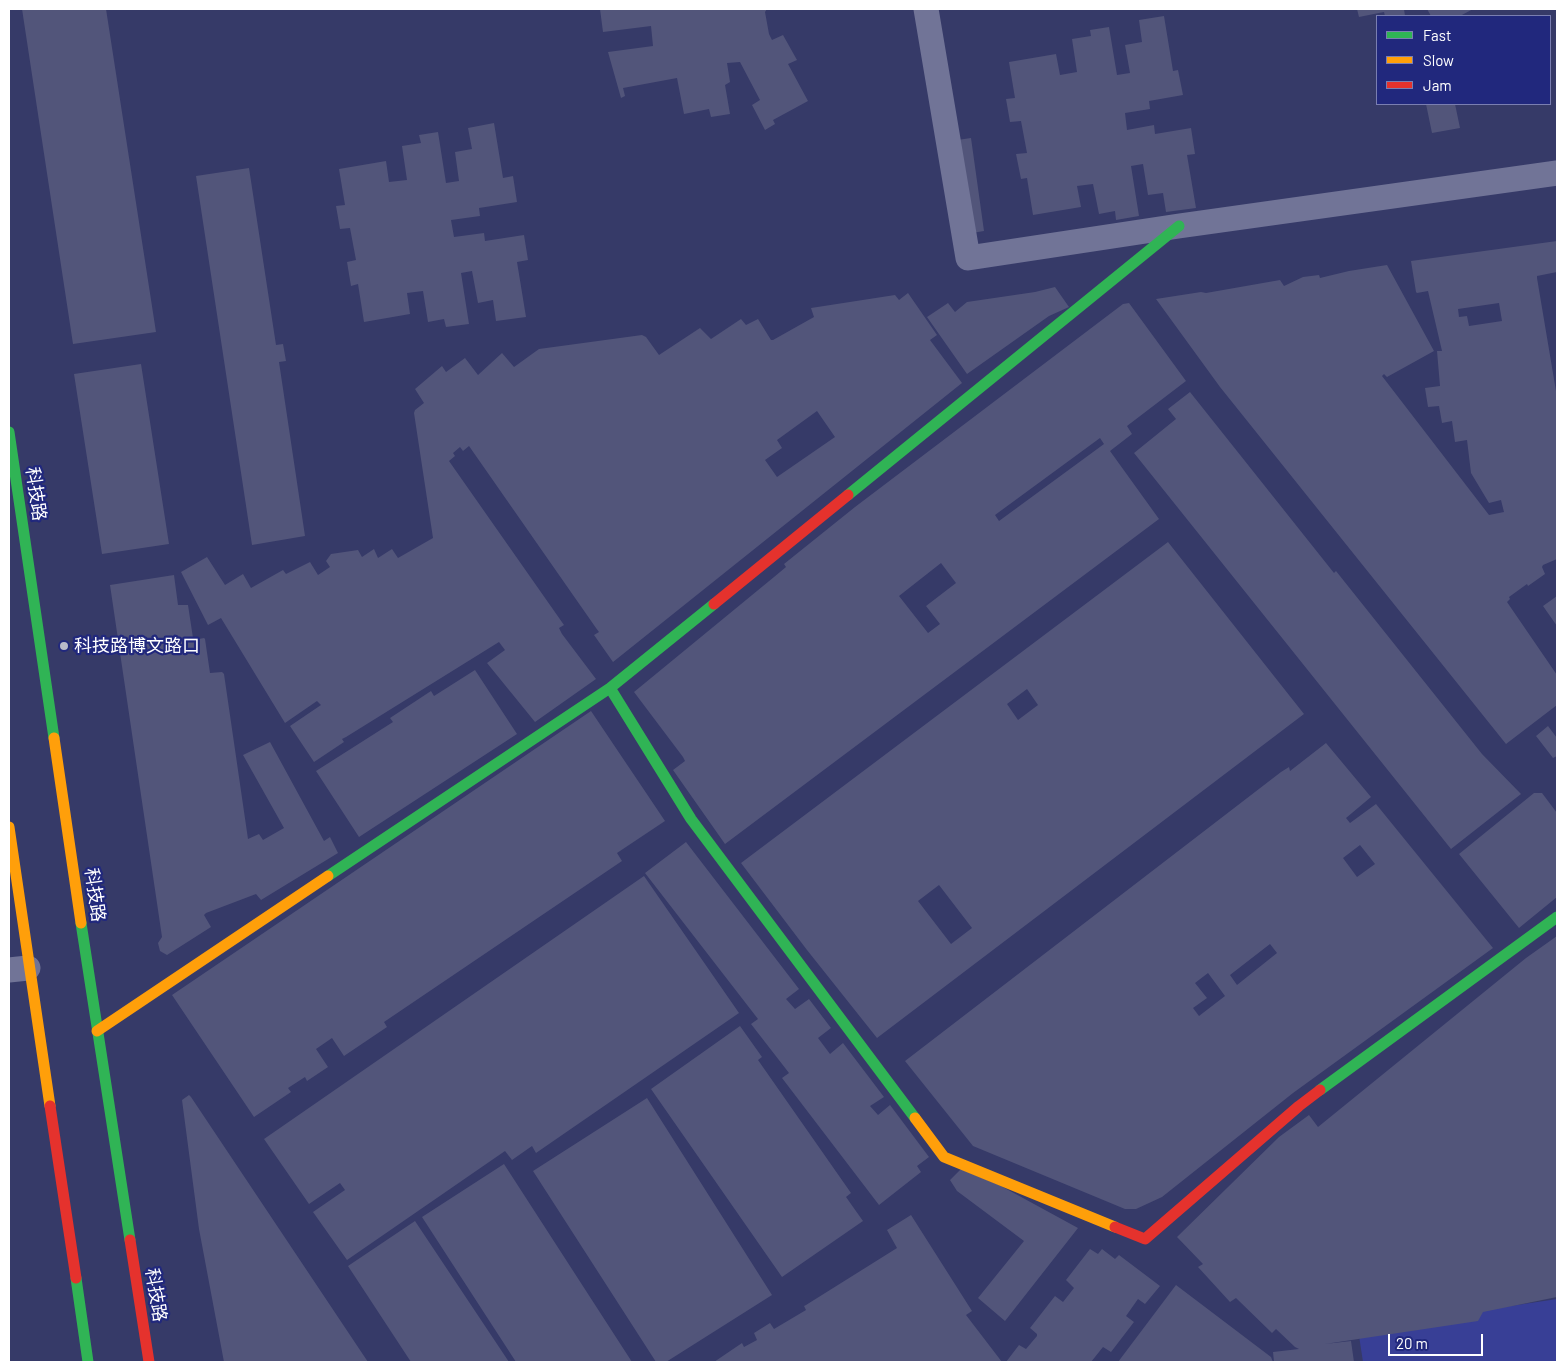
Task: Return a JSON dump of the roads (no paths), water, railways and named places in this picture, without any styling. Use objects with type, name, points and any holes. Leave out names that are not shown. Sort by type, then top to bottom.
[{"type":"street","points":[[926,9],[968,258],[1179,226],[1557,173]]},
{"type":"street","points":[[98,1031],[610,688],[1179,226]]},
{"type":"street","name":"科技路","points":[[9,432],[148,1362]]},
{"type":"street","points":[[610,688],[691,819],[944,1157],[1145,1240],[1299,1106],[1557,917]]},
{"type":"street","points":[[9,827],[18,969],[88,1362]]},
{"type":"place","name":"科技路博文路口","points":[[64,646]]}]
